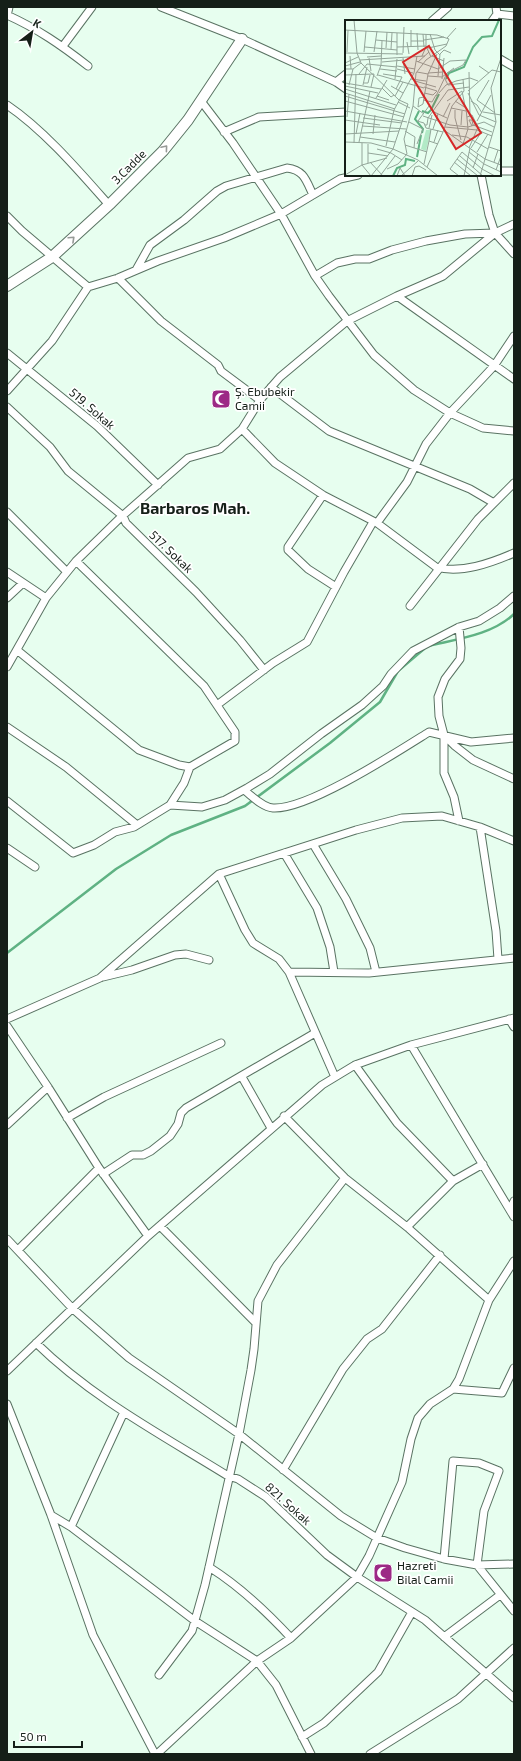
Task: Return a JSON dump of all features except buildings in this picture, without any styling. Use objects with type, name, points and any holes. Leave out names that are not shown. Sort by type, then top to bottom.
[{"type":"street","points":[[9,7],[7,16],[39,30],[63,46],[88,66]]},
{"type":"street","points":[[63,46],[92,7]]},
{"type":"street","points":[[161,7],[242,39],[336,82],[345,88]]},
{"type":"street","points":[[433,20],[448,7]]},
{"type":"street","points":[[492,20],[497,10],[514,16]]},
{"type":"street","name":"3.Cadde","points":[[7,286],[52,257],[109,205],[163,151],[188,120],[242,39]]},
{"type":"street","points":[[501,60],[514,66]]},
{"type":"street","points":[[336,82],[345,75]]},
{"type":"street","points":[[201,101],[257,178],[281,214],[315,276],[347,322],[374,355],[414,390],[450,413],[483,428],[514,431]]},
{"type":"street","points":[[7,105],[18,112],[65,157],[109,205]]},
{"type":"street","points":[[224,132],[259,117],[345,112]]},
{"type":"street","points":[[136,270],[150,245],[184,220],[217,191],[226,186],[287,168],[294,169],[303,174],[313,195]]},
{"type":"street","points":[[501,172],[514,171]]},
{"type":"street","points":[[7,391],[52,341],[88,287],[118,278],[224,238],[281,214],[340,179],[354,176]]},
{"type":"street","points":[[481,176],[488,215],[496,233],[514,254]]},
{"type":"street","points":[[7,216],[22,231],[88,287]]},
{"type":"street","points":[[7,667],[46,598],[76,561],[123,516],[188,458],[220,449],[242,429],[260,400],[280,377],[347,322],[398,296],[443,276],[496,233],[514,224]]},
{"type":"street","points":[[315,276],[337,264],[355,259],[369,259],[392,250],[419,243],[465,234],[496,233]]},
{"type":"street","points":[[118,278],[161,321],[218,365],[221,372],[260,400]]},
{"type":"street","points":[[398,296],[514,379]]},
{"type":"street","points":[[217,705],[264,670],[307,642],[336,587],[375,523],[407,482],[426,444],[450,413],[494,366],[514,336]]},
{"type":"street","name":"519. Sokak","points":[[7,353],[96,426],[158,485]]},
{"type":"street","points":[[271,387],[329,431],[470,489],[494,503]]},
{"type":"street","name":"517. Sokak","points":[[7,407],[50,447],[68,471],[123,516],[126,523],[196,592],[240,640],[264,670]]},
{"type":"street","points":[[242,429],[275,463],[323,495],[375,523],[436,567],[446,570],[479,565],[490,563],[514,553]]},
{"type":"street","points":[[410,606],[478,519],[514,483]]},
{"type":"street","points":[[323,495],[288,547],[288,550],[308,568],[336,587]]},
{"type":"street","points":[[7,512],[67,572]]},
{"type":"street","points":[[7,801],[73,854],[94,845],[115,832],[137,825],[170,805],[184,783],[190,767],[235,741],[235,732],[204,686],[76,561]]},
{"type":"street","points":[[7,572],[46,598]]},
{"type":"street","points":[[7,598],[23,583]]},
{"type":"street","points":[[170,805],[202,807],[224,800],[244,790],[270,774],[321,734],[362,705],[383,686],[391,674],[413,651],[478,621],[500,608],[514,596]]},
{"type":"street","points":[[459,630],[461,648],[460,659],[445,679],[438,697],[439,716],[444,735],[444,773],[454,797],[459,821]]},
{"type":"street","points":[[17,650],[139,750],[179,765],[190,767]]},
{"type":"street","points":[[7,727],[66,768],[137,825]]},
{"type":"street","points":[[244,790],[259,802],[272,808],[289,805],[320,795],[429,732],[471,742],[514,738]]},
{"type":"street","points":[[444,735],[473,760],[514,779]]},
{"type":"street","points":[[100,978],[220,874],[356,830],[402,818],[442,816],[480,827],[514,841]]},
{"type":"street","points":[[480,827],[496,931],[498,959]]},
{"type":"street","points":[[313,844],[346,899],[360,927],[370,948],[376,972]]},
{"type":"street","points":[[7,848],[35,867]]},
{"type":"street","points":[[284,853],[317,908],[330,946],[334,972]]},
{"type":"street","points":[[220,874],[245,930],[253,943],[279,959],[288,972],[334,1077]]},
{"type":"street","points":[[7,1019],[100,978],[132,970],[175,955],[186,954],[209,960]]},
{"type":"street","points":[[288,972],[376,972],[514,958]]},
{"type":"street","points":[[7,1371],[148,1236],[284,1116],[322,1085],[355,1065],[411,1044],[512,1018],[514,1027]]},
{"type":"street","points":[[7,1026],[48,1087],[101,1171],[148,1236]]},
{"type":"street","points":[[18,1250],[101,1171],[132,1155],[143,1155],[151,1151],[170,1136],[178,1124],[181,1113],[186,1108],[242,1077],[315,1033]]},
{"type":"street","points":[[68,1118],[104,1097],[221,1043]]},
{"type":"street","points":[[411,1044],[514,1217]]},
{"type":"street","points":[[355,1065],[397,1123],[453,1181]]},
{"type":"street","points":[[242,1077],[271,1128]]},
{"type":"street","points":[[7,1124],[48,1087]]},
{"type":"street","points":[[284,1116],[345,1178],[407,1227],[489,1300]]},
{"type":"street","points":[[407,1227],[453,1181],[483,1164]]},
{"type":"street","points":[[159,1675],[192,1631],[195,1620],[209,1567],[228,1476],[239,1434],[254,1349],[255,1322],[258,1301],[277,1265],[345,1178]]},
{"type":"street","points":[[510,1210],[514,1201]]},
{"type":"street","points":[[160,1226],[255,1322]]},
{"type":"street","points":[[7,1239],[72,1308],[129,1358],[239,1434],[341,1516],[377,1538],[444,1559],[477,1565],[514,1564]]},
{"type":"street","points":[[283,1470],[343,1369],[367,1339],[382,1329],[440,1256]]},
{"type":"street","points":[[454,1390],[489,1300],[514,1261]]},
{"type":"street","name":"821. Sokak","points":[[36,1343],[59,1366],[124,1412],[228,1476],[238,1479],[266,1497],[327,1555],[357,1577],[425,1620],[514,1698]]},
{"type":"street","points":[[7,1404],[51,1515],[93,1634],[156,1754],[257,1661],[291,1638],[357,1577],[377,1538],[402,1482],[411,1439],[418,1418],[430,1404],[454,1390],[502,1393],[512,1377],[514,1368]]},
{"type":"street","points":[[71,1526],[124,1412]]},
{"type":"street","points":[[444,1559],[453,1461],[479,1463],[499,1471],[484,1511],[477,1565],[514,1611]]},
{"type":"street","points":[[51,1515],[71,1526],[195,1620],[257,1661],[276,1685],[311,1754]]},
{"type":"street","points":[[209,1567],[228,1579],[261,1606],[291,1638]]},
{"type":"street","points":[[444,1637],[500,1595]]},
{"type":"street","points":[[302,1737],[324,1723],[378,1672],[412,1612]]},
{"type":"street","points":[[370,1754],[458,1699],[514,1648]]},
{"type":"waterway","points":[[428,646],[485,632],[505,621],[514,614]]},
{"type":"waterway","points":[[7,953],[116,869],[171,835],[245,806],[330,743],[380,702],[398,671],[424,649]]},
{"type":"place","name":"Ş. Ebubekir Camii","points":[[221,399]]},
{"type":"place","name":"Hazreti Bilal Camii","points":[[383,1573]]},
{"type":"district","name":"Barbaros Mah.","points":[[195,508]]}]
